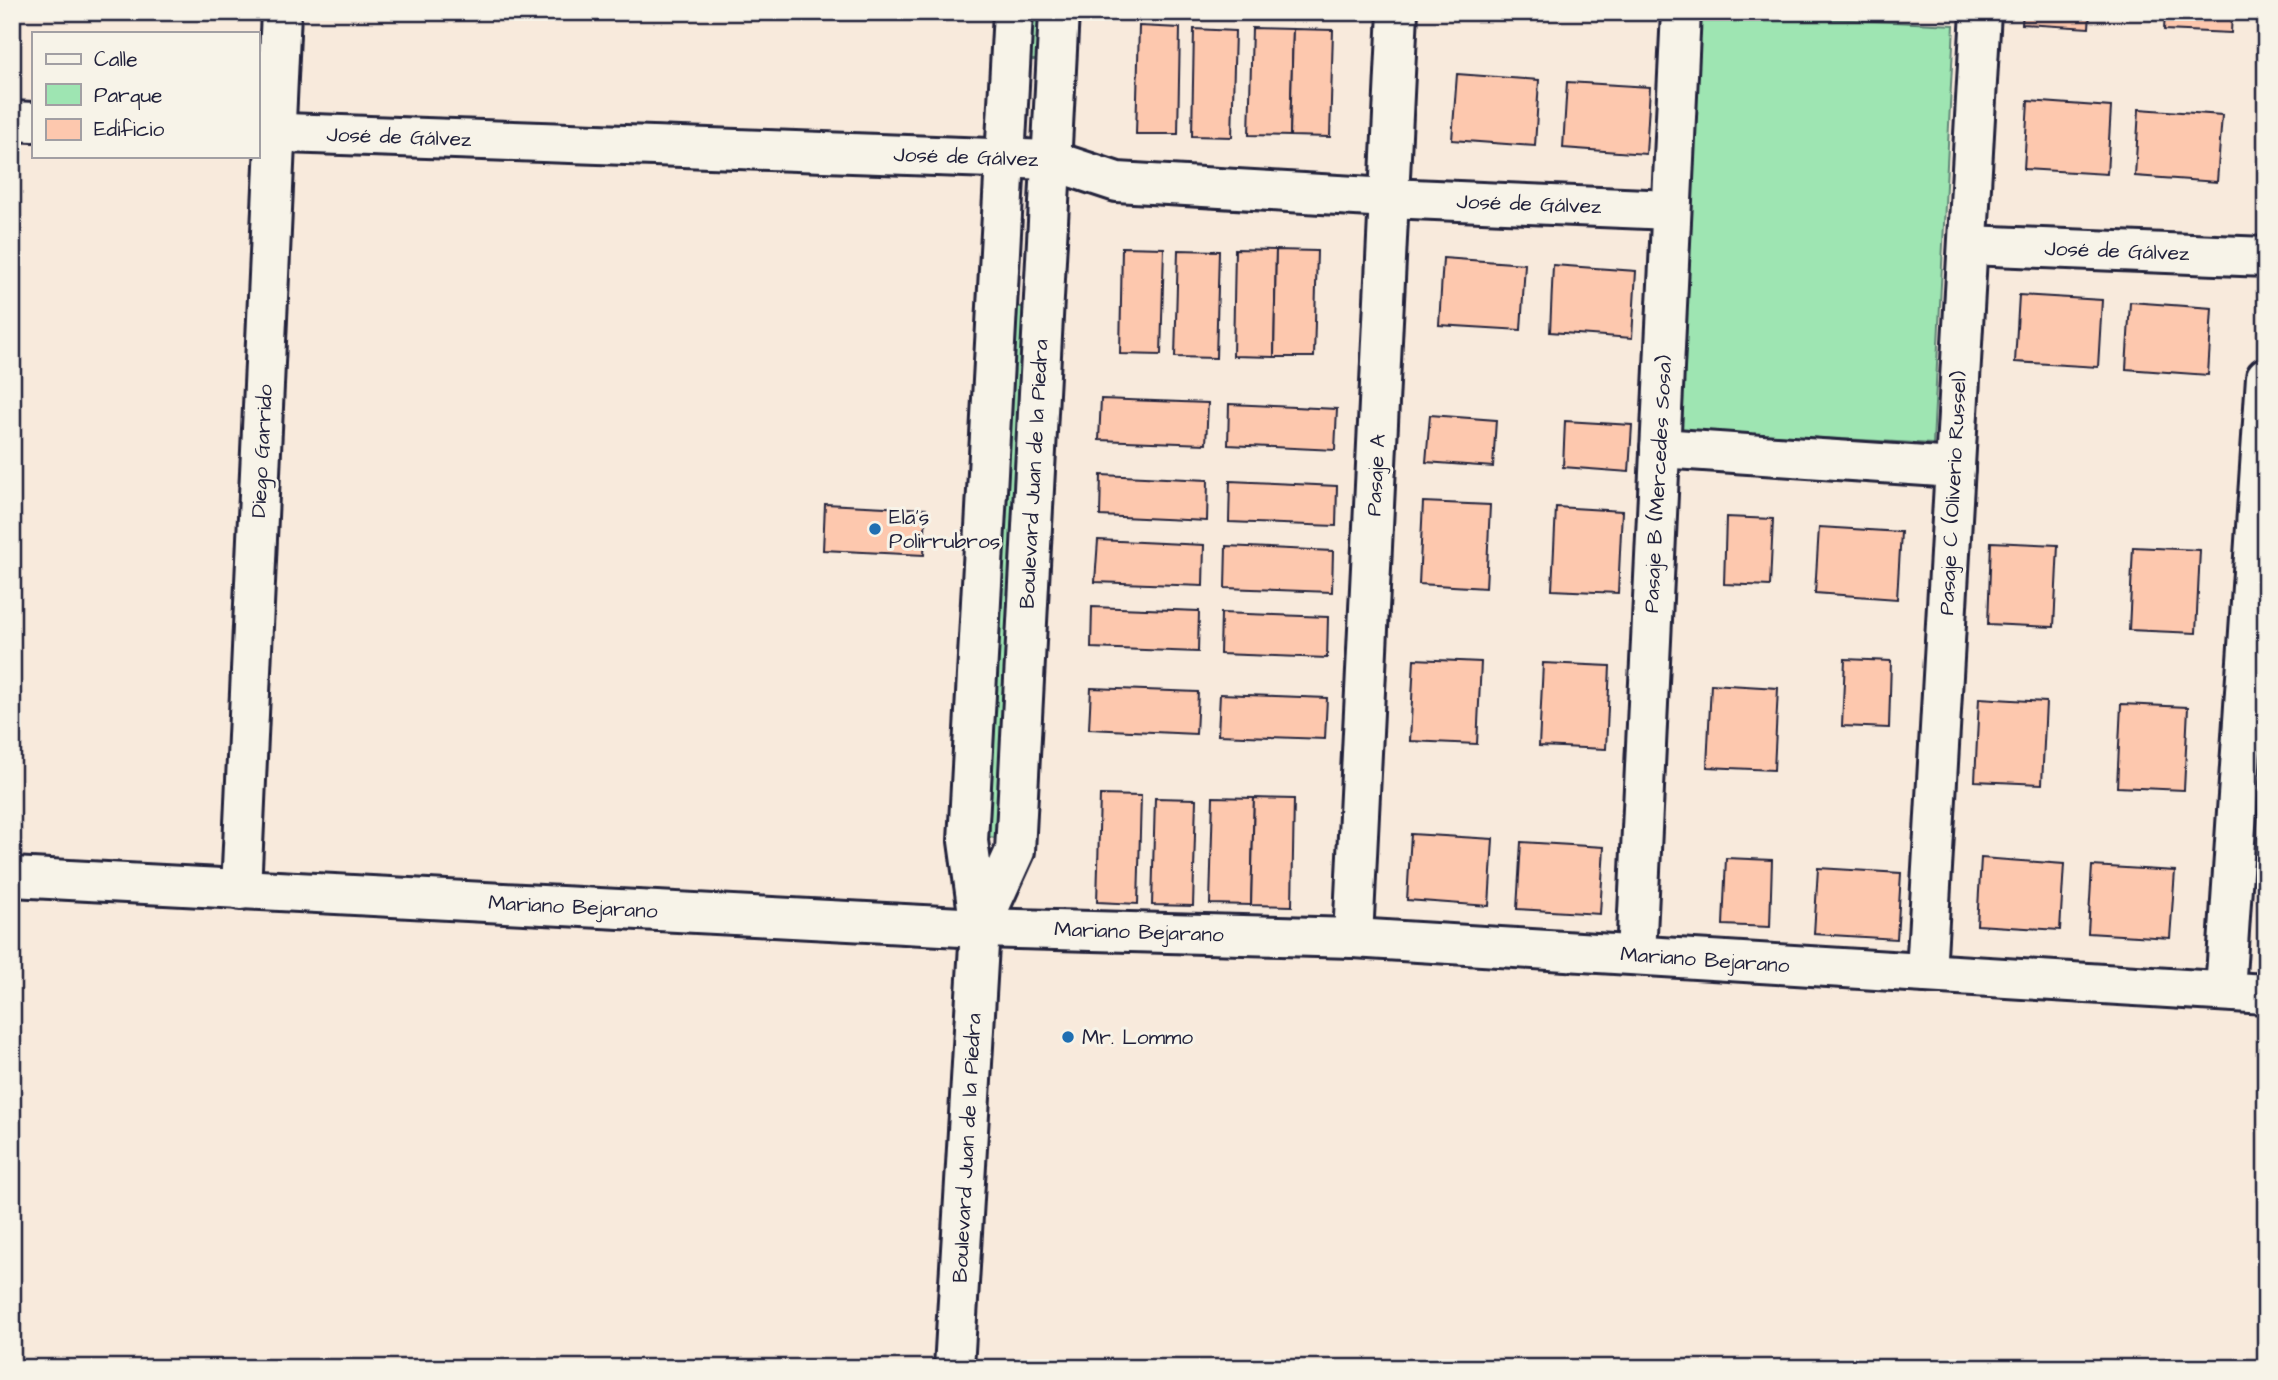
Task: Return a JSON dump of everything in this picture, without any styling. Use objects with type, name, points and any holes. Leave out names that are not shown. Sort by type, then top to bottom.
[{"type":"street","name":"Diego Garrido","points":[[242,890],[267,132],[281,12]]},
{"type":"street","name":"Boulevard Juan de la Piedra","points":[[954,1368],[980,928],[968,841],[1013,12]]},
{"type":"street","name":"Boulevard Juan de la Piedra","points":[[980,928],[1015,851],[1059,12]]},
{"type":"street","name":"Pasaje A","points":[[1353,938],[1398,12]]},
{"type":"street","name":"Pasaje B (Mercedes Sosa)","points":[[1636,955],[1681,12]]},
{"type":"street","name":"Pasaje C (Oliverio Russel)","points":[[1926,973],[1981,12]]},
{"type":"street","points":[[12,121],[32,122]]},
{"type":"street","name":"José de Gálvez","points":[[267,132],[1050,160],[1117,182],[1390,198],[1671,210]]},
{"type":"street","name":"José de Gálvez","points":[[1968,245],[2266,257]]},
{"type":"street","points":[[2225,991],[2259,566],[2266,377]]},
{"type":"street","points":[[1660,447],[1955,468]]},
{"type":"street","name":"Mariano Bejarano","points":[[12,877],[980,928],[1353,938],[2266,994]]},
{"type":"green space","points":[[1033,12],[1042,12],[1040,60],[1031,60]]},
{"type":"green space","points":[[1698,12],[1954,25],[1933,444],[1678,430]]},
{"type":"green space","points":[[1015,307],[1023,307],[997,838],[989,837]]},
{"type":"building","points":[[2023,12],[2090,12],[2089,28],[2022,24]]},
{"type":"building","points":[[2165,12],[2232,12],[2231,33],[2164,30]]},
{"type":"building","points":[[1139,26],[1180,28],[1178,134],[1136,134]]},
{"type":"building","points":[[1252,28],[1293,29],[1290,136],[1249,135]]},
{"type":"building","points":[[1194,29],[1235,31],[1232,137],[1192,136]]},
{"type":"building","points":[[1293,29],[1333,30],[1330,137],[1290,136]]},
{"type":"building","points":[[1457,74],[1539,80],[1535,146],[1452,140]]},
{"type":"building","points":[[1567,82],[1650,87],[1646,154],[1563,148]]},
{"type":"building","points":[[2028,101],[2111,107],[2107,174],[2024,169]]},
{"type":"building","points":[[2139,109],[2222,115],[2217,182],[2135,176]]},
{"type":"building","points":[[1122,247],[1164,248],[1161,355],[1120,354]]},
{"type":"building","points":[[1235,249],[1276,250],[1274,357],[1233,356]]},
{"type":"building","points":[[1178,250],[1219,251],[1216,358],[1175,357]]},
{"type":"building","points":[[1276,250],[1317,251],[1314,357],[1274,357]]},
{"type":"building","points":[[1443,258],[1525,264],[1521,330],[1439,325]]},
{"type":"building","points":[[1553,265],[1636,271],[1632,338],[1550,332]]},
{"type":"building","points":[[2019,295],[2102,300],[2098,367],[2015,362]]},
{"type":"building","points":[[2130,302],[2212,308],[2208,375],[2126,369]]},
{"type":"building","points":[[1101,399],[1208,403],[1206,444],[1099,440]]},
{"type":"building","points":[[1229,404],[1337,409],[1335,450],[1228,445]]},
{"type":"building","points":[[1430,415],[1496,420],[1493,467],[1426,462]]},
{"type":"building","points":[[1565,421],[1632,425],[1629,472],[1563,467]]},
{"type":"building","points":[[1101,475],[1208,480],[1207,521],[1100,516]]},
{"type":"building","points":[[1230,481],[1337,486],[1336,526],[1229,522]]},
{"type":"building","points":[[1423,502],[1490,505],[1486,588],[1419,584]]},
{"type":"building","name":"Ela's Polirrubros","points":[[825,504],[926,509],[924,555],[823,550]]},
{"type":"building","points":[[1556,507],[1622,511],[1618,593],[1552,590]]},
{"type":"building","points":[[1726,517],[1773,519],[1770,586],[1724,584]]},
{"type":"building","points":[[1819,527],[1901,532],[1897,599],[1815,593]]},
{"type":"building","points":[[1098,540],[1204,545],[1203,586],[1095,582]]},
{"type":"building","points":[[1991,542],[2058,545],[2054,627],[1988,624]]},
{"type":"building","points":[[1226,546],[1333,551],[1332,592],[1225,588]]},
{"type":"building","points":[[2133,547],[2200,550],[2196,633],[2129,630]]},
{"type":"building","points":[[1092,607],[1199,611],[1198,652],[1091,648]]},
{"type":"building","points":[[1221,613],[1328,617],[1327,658],[1220,654]]},
{"type":"building","points":[[1414,659],[1481,662],[1477,744],[1410,741]]},
{"type":"building","points":[[1845,659],[1891,661],[1889,728],[1842,726]]},
{"type":"building","points":[[1543,663],[1610,666],[1606,749],[1539,746]]},
{"type":"building","points":[[1711,684],[1778,688],[1774,770],[1707,767]]},
{"type":"building","points":[[1091,688],[1198,692],[1196,734],[1089,729]]},
{"type":"building","points":[[1220,694],[1327,698],[1325,739],[1218,735]]},
{"type":"building","points":[[1979,698],[2046,702],[2042,784],[1975,781]]},
{"type":"building","points":[[2121,704],[2188,707],[2184,790],[2117,787]]},
{"type":"building","points":[[1100,795],[1141,796],[1138,904],[1097,902]]},
{"type":"building","points":[[1213,797],[1254,798],[1251,905],[1210,904]]},
{"type":"building","points":[[1155,798],[1196,799],[1193,906],[1152,905]]},
{"type":"building","points":[[1254,798],[1294,799],[1292,906],[1251,905]]},
{"type":"building","points":[[1411,834],[1493,839],[1489,906],[1407,900]]},
{"type":"building","points":[[1521,842],[1604,847],[1600,914],[1517,909]]},
{"type":"building","points":[[1726,858],[1772,860],[1770,927],[1723,925]]},
{"type":"building","points":[[1981,858],[2064,864],[2060,930],[1977,925]]},
{"type":"building","points":[[2092,866],[2175,871],[2170,938],[2088,933]]},
{"type":"building","points":[[1818,868],[1901,873],[1897,939],[1814,934]]},
{"type":"place","name":"Ela's Polirrubros","points":[[875,529]]},
{"type":"place","name":"Mr. Lommo","points":[[1068,1037]]}]
